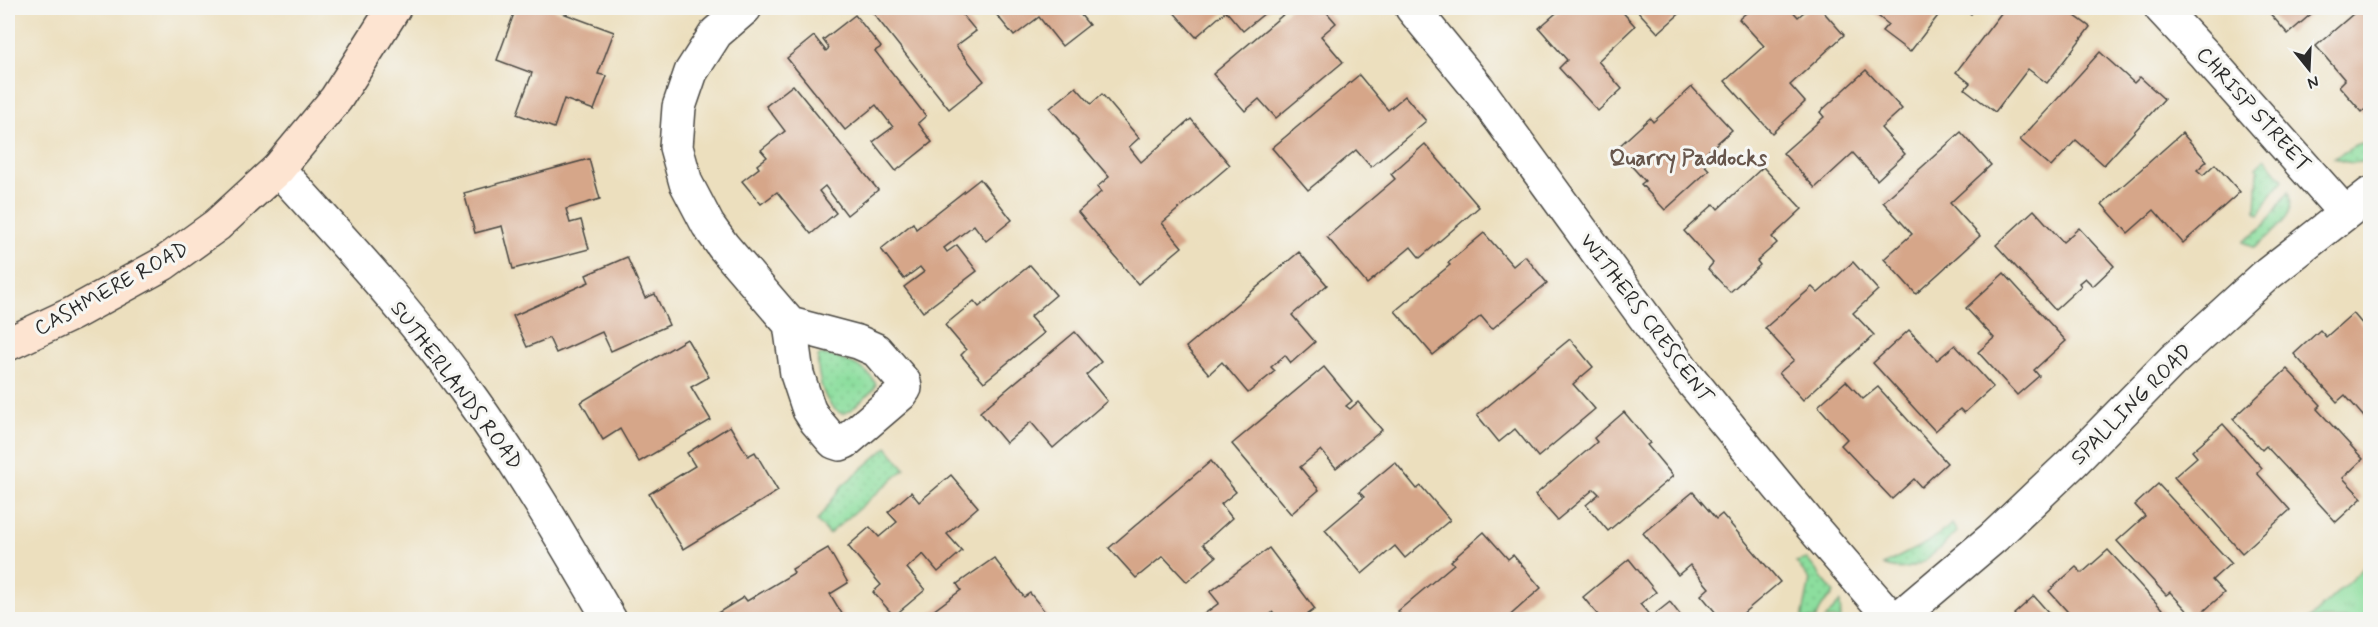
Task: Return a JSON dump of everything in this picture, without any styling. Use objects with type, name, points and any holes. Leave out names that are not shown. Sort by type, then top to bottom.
[{"type":"street","name":"CASHMERE ROAD","points":[[8,344],[72,314],[163,264],[217,225],[278,169],[336,99],[394,8]]},
{"type":"street","points":[[745,8],[716,33],[691,72],[679,107],[676,147],[686,183],[708,225],[723,246],[790,324]]},
{"type":"street","name":"WITHERS CRESCENT","points":[[1412,8],[1480,91],[1686,374],[1806,520],[1894,620]]},
{"type":"street","name":"CHRISP STREET","points":[[2161,8],[2212,62],[2345,213]]},
{"type":"street","name":"SUTHERLANDS ROAD","points":[[278,169],[347,243],[464,387],[530,483],[610,620]]},
{"type":"street","name":"SPALLING ROAD","points":[[1894,620],[1994,537],[2074,461],[2173,360],[2264,277],[2370,194]]},
{"type":"green space","points":[[2370,142],[2370,160],[2352,163],[2334,158],[2355,146]]},
{"type":"green space","points":[[2265,158],[2283,180],[2259,215],[2256,212],[2258,170],[2256,167]]},
{"type":"green space","points":[[2289,191],[2290,209],[2281,224],[2254,248],[2243,242],[2265,225]]},
{"type":"green space","points":[[824,354],[847,361],[860,368],[872,377],[876,384],[874,389],[851,410],[843,414],[836,410],[826,398],[820,381],[818,356]]},
{"type":"green space","points":[[887,447],[905,469],[829,534],[817,521],[842,486]]},
{"type":"green space","points":[[1952,524],[1957,532],[1924,561],[1905,568],[1883,565],[1930,541]]},
{"type":"green space","points":[[1807,559],[1834,593],[1822,606],[1816,619],[1802,619],[1810,580],[1796,562]]},
{"type":"green space","points":[[2370,562],[2370,619],[2309,619]]},
{"type":"green space","points":[[1840,602],[1841,619],[1825,619]]},
{"type":"building","points":[[516,8],[549,8],[614,32],[598,74],[607,76],[594,110],[564,99],[554,128],[517,114],[532,73],[497,60]]},
{"type":"building","points":[[869,8],[957,8],[976,31],[956,46],[984,81],[949,109]]},
{"type":"building","points":[[991,8],[1075,8],[1089,25],[1062,46],[1039,17],[1014,36]]},
{"type":"building","points":[[1170,8],[1271,8],[1243,31],[1226,11],[1196,37]]},
{"type":"building","points":[[1291,8],[1323,8],[1336,23],[1321,36],[1343,62],[1276,118],[1259,99],[1245,111],[1213,74]]},
{"type":"building","points":[[1562,8],[1619,8],[1635,26],[1598,61],[1622,89],[1598,111],[1559,68],[1567,60],[1539,28]]},
{"type":"building","points":[[1635,8],[1686,8],[1658,33]]},
{"type":"building","points":[[1752,8],[1790,8],[1798,17],[1809,8],[1820,8],[1844,35],[1790,85],[1805,102],[1772,133],[1725,81],[1764,46],[1739,19]]},
{"type":"building","points":[[1876,8],[1944,8],[1910,52],[1882,31],[1888,24],[1873,12]]},
{"type":"building","points":[[1962,8],[1976,8],[1971,14]]},
{"type":"building","points":[[2005,8],[2053,8],[2059,11],[2064,8],[2090,27],[2047,83],[2028,69],[1995,112],[1965,89],[1970,83],[1956,72]]},
{"type":"building","points":[[2267,8],[2318,8],[2288,34]]},
{"type":"building","points":[[2360,8],[2370,8],[2370,105],[2362,112],[2339,86],[2345,80],[2316,46]]},
{"type":"building","points":[[855,15],[881,47],[875,51],[926,116],[918,123],[932,142],[896,171],[873,142],[893,127],[876,105],[845,130],[787,58],[814,36],[826,51],[829,48],[823,40]]},
{"type":"building","points":[[2100,52],[2134,83],[2140,77],[2164,99],[2104,165],[2076,140],[2051,167],[2020,140]]},
{"type":"building","points":[[1866,70],[1902,109],[1881,128],[1905,154],[1877,180],[1853,153],[1815,188],[1783,153],[1824,117],[1820,112]]},
{"type":"building","points":[[1359,75],[1388,110],[1405,96],[1426,121],[1371,167],[1356,150],[1308,190],[1272,148]]},
{"type":"building","points":[[793,85],[878,190],[847,215],[825,186],[819,191],[836,213],[811,234],[777,192],[761,204],[742,181],[759,168],[757,165],[767,157],[761,150],[785,131],[766,106]]},
{"type":"building","points":[[1076,87],[1091,104],[1102,94],[1139,138],[1129,147],[1141,162],[1191,119],[1230,165],[1162,223],[1182,247],[1138,284],[1078,212],[1101,192],[1097,187],[1109,177],[1050,108]]},
{"type":"building","points":[[1692,87],[1732,130],[1699,159],[1709,170],[1665,210],[1641,184],[1645,181],[1616,149],[1650,118],[1653,122]]},
{"type":"building","points":[[1961,132],[1991,165],[1950,203],[1980,236],[1916,294],[1884,259],[1912,234],[1883,202]]},
{"type":"building","points":[[2182,133],[2207,161],[2197,170],[2203,175],[2215,164],[2240,192],[2183,243],[2154,210],[2128,233],[2102,204]]},
{"type":"building","points":[[1425,144],[1479,207],[1420,258],[1411,247],[1367,284],[1327,237],[1395,179],[1391,174]]},
{"type":"building","points":[[589,159],[600,199],[566,209],[570,223],[581,220],[589,249],[513,269],[502,226],[475,233],[464,193]]},
{"type":"building","points":[[1763,167],[1802,209],[1772,237],[1777,243],[1757,261],[1760,265],[1730,292],[1708,269],[1713,263],[1684,231],[1714,204],[1718,209]]},
{"type":"building","points":[[980,179],[1012,220],[986,241],[974,225],[944,248],[947,252],[957,245],[977,271],[923,312],[904,287],[924,272],[920,267],[904,279],[881,249],[913,223],[916,229]]},
{"type":"building","points":[[2034,210],[2063,242],[2079,228],[2114,266],[2093,286],[2085,278],[2079,283],[2081,286],[2055,310],[1996,245]]},
{"type":"building","points":[[1484,233],[1513,266],[1525,256],[1547,283],[1492,329],[1481,316],[1433,355],[1395,311]]},
{"type":"building","points":[[1299,252],[1327,285],[1292,315],[1315,342],[1291,363],[1285,355],[1271,367],[1275,371],[1248,393],[1222,362],[1209,374],[1186,347]]},
{"type":"building","points":[[627,257],[645,298],[655,294],[669,325],[611,351],[602,332],[556,353],[549,338],[527,347],[513,316],[589,282],[586,275]]},
{"type":"building","points":[[1853,262],[1878,290],[1853,313],[1874,335],[1803,400],[1779,373],[1794,360],[1765,328],[1812,287],[1818,293]]},
{"type":"building","points":[[1030,265],[1056,295],[1030,317],[1044,333],[984,382],[961,355],[966,350],[945,325],[974,301],[979,307]]},
{"type":"building","points":[[2004,273],[2066,341],[2034,370],[2039,376],[2017,395],[1978,352],[1994,338],[1966,308]]},
{"type":"building","points":[[2353,313],[2370,333],[2370,424],[2345,395],[2337,402],[2294,354],[2320,330],[2326,337]]},
{"type":"building","points":[[1909,330],[1937,360],[1955,345],[1993,387],[1964,413],[1960,409],[1935,431],[1873,363]]},
{"type":"building","points":[[1075,332],[1101,362],[1086,375],[1107,401],[1053,448],[1031,422],[1006,443],[980,412]]},
{"type":"building","points":[[687,339],[709,377],[691,387],[711,420],[639,462],[620,429],[603,440],[581,402]]},
{"type":"building","points":[[1570,339],[1593,367],[1573,384],[1595,409],[1538,457],[1515,429],[1499,442],[1477,415]]},
{"type":"building","points":[[1324,367],[1352,401],[1346,406],[1350,409],[1358,402],[1382,430],[1336,468],[1321,450],[1300,467],[1319,490],[1291,514],[1232,444]]},
{"type":"building","points":[[2287,369],[2321,405],[2317,409],[2363,459],[2343,478],[2362,498],[2336,522],[2266,446],[2262,450],[2233,419]]},
{"type":"building","points":[[1846,381],[1863,399],[1878,387],[1947,463],[1921,487],[1914,479],[1892,499],[1841,445],[1847,439],[1818,406]]},
{"type":"building","points":[[1624,412],[1673,476],[1608,531],[1586,505],[1599,494],[1594,489],[1557,520],[1535,495],[1597,442],[1594,438]]},
{"type":"building","points":[[2223,424],[2262,468],[2257,473],[2290,510],[2242,553],[2174,477],[2197,457],[2192,451]]},
{"type":"building","points":[[730,426],[748,456],[755,452],[778,491],[683,549],[649,494],[695,466],[687,453]]},
{"type":"building","points":[[1211,461],[1236,492],[1221,504],[1232,518],[1203,544],[1216,557],[1187,582],[1163,556],[1136,578],[1109,548]]},
{"type":"building","points":[[1395,462],[1417,489],[1421,486],[1450,520],[1405,558],[1395,546],[1362,574],[1325,530],[1364,497],[1359,492]]},
{"type":"building","points":[[951,475],[978,507],[947,534],[962,551],[938,572],[923,554],[907,568],[925,590],[894,616],[873,592],[881,585],[848,546],[870,527],[879,537],[897,522],[888,512],[911,492],[919,502]]},
{"type":"building","points":[[2158,484],[2231,563],[2212,580],[2224,593],[2195,619],[2170,592],[2166,595],[2117,541],[2145,516],[2135,505]]},
{"type":"building","points":[[1693,492],[1716,519],[1722,514],[1780,582],[1735,620],[1722,620],[1701,595],[1709,588],[1690,565],[1678,575],[1643,533]]},
{"type":"building","points":[[1484,532],[1508,559],[1513,555],[1541,588],[1505,620],[1405,620],[1398,611],[1454,564],[1451,561]]},
{"type":"building","points":[[828,548],[848,583],[830,594],[844,617],[839,620],[706,620],[744,597],[747,601],[794,573],[792,569]]},
{"type":"building","points":[[1269,548],[1315,609],[1300,620],[1279,620],[1273,612],[1264,620],[1196,620],[1219,603],[1210,592]]},
{"type":"building","points":[[2108,550],[2172,620],[2075,620],[2049,591],[2076,567],[2082,573]]},
{"type":"building","points":[[994,558],[1024,597],[1030,593],[1050,618],[921,620],[961,590],[957,584]]},
{"type":"building","points":[[1629,559],[1656,592],[1640,604],[1651,617],[1670,602],[1684,620],[1602,620],[1583,597]]},
{"type":"building","points":[[2034,596],[2055,620],[2018,620],[2014,614]]},
{"type":"district","name":"Quarry Paddocks","points":[[1688,157]]}]
